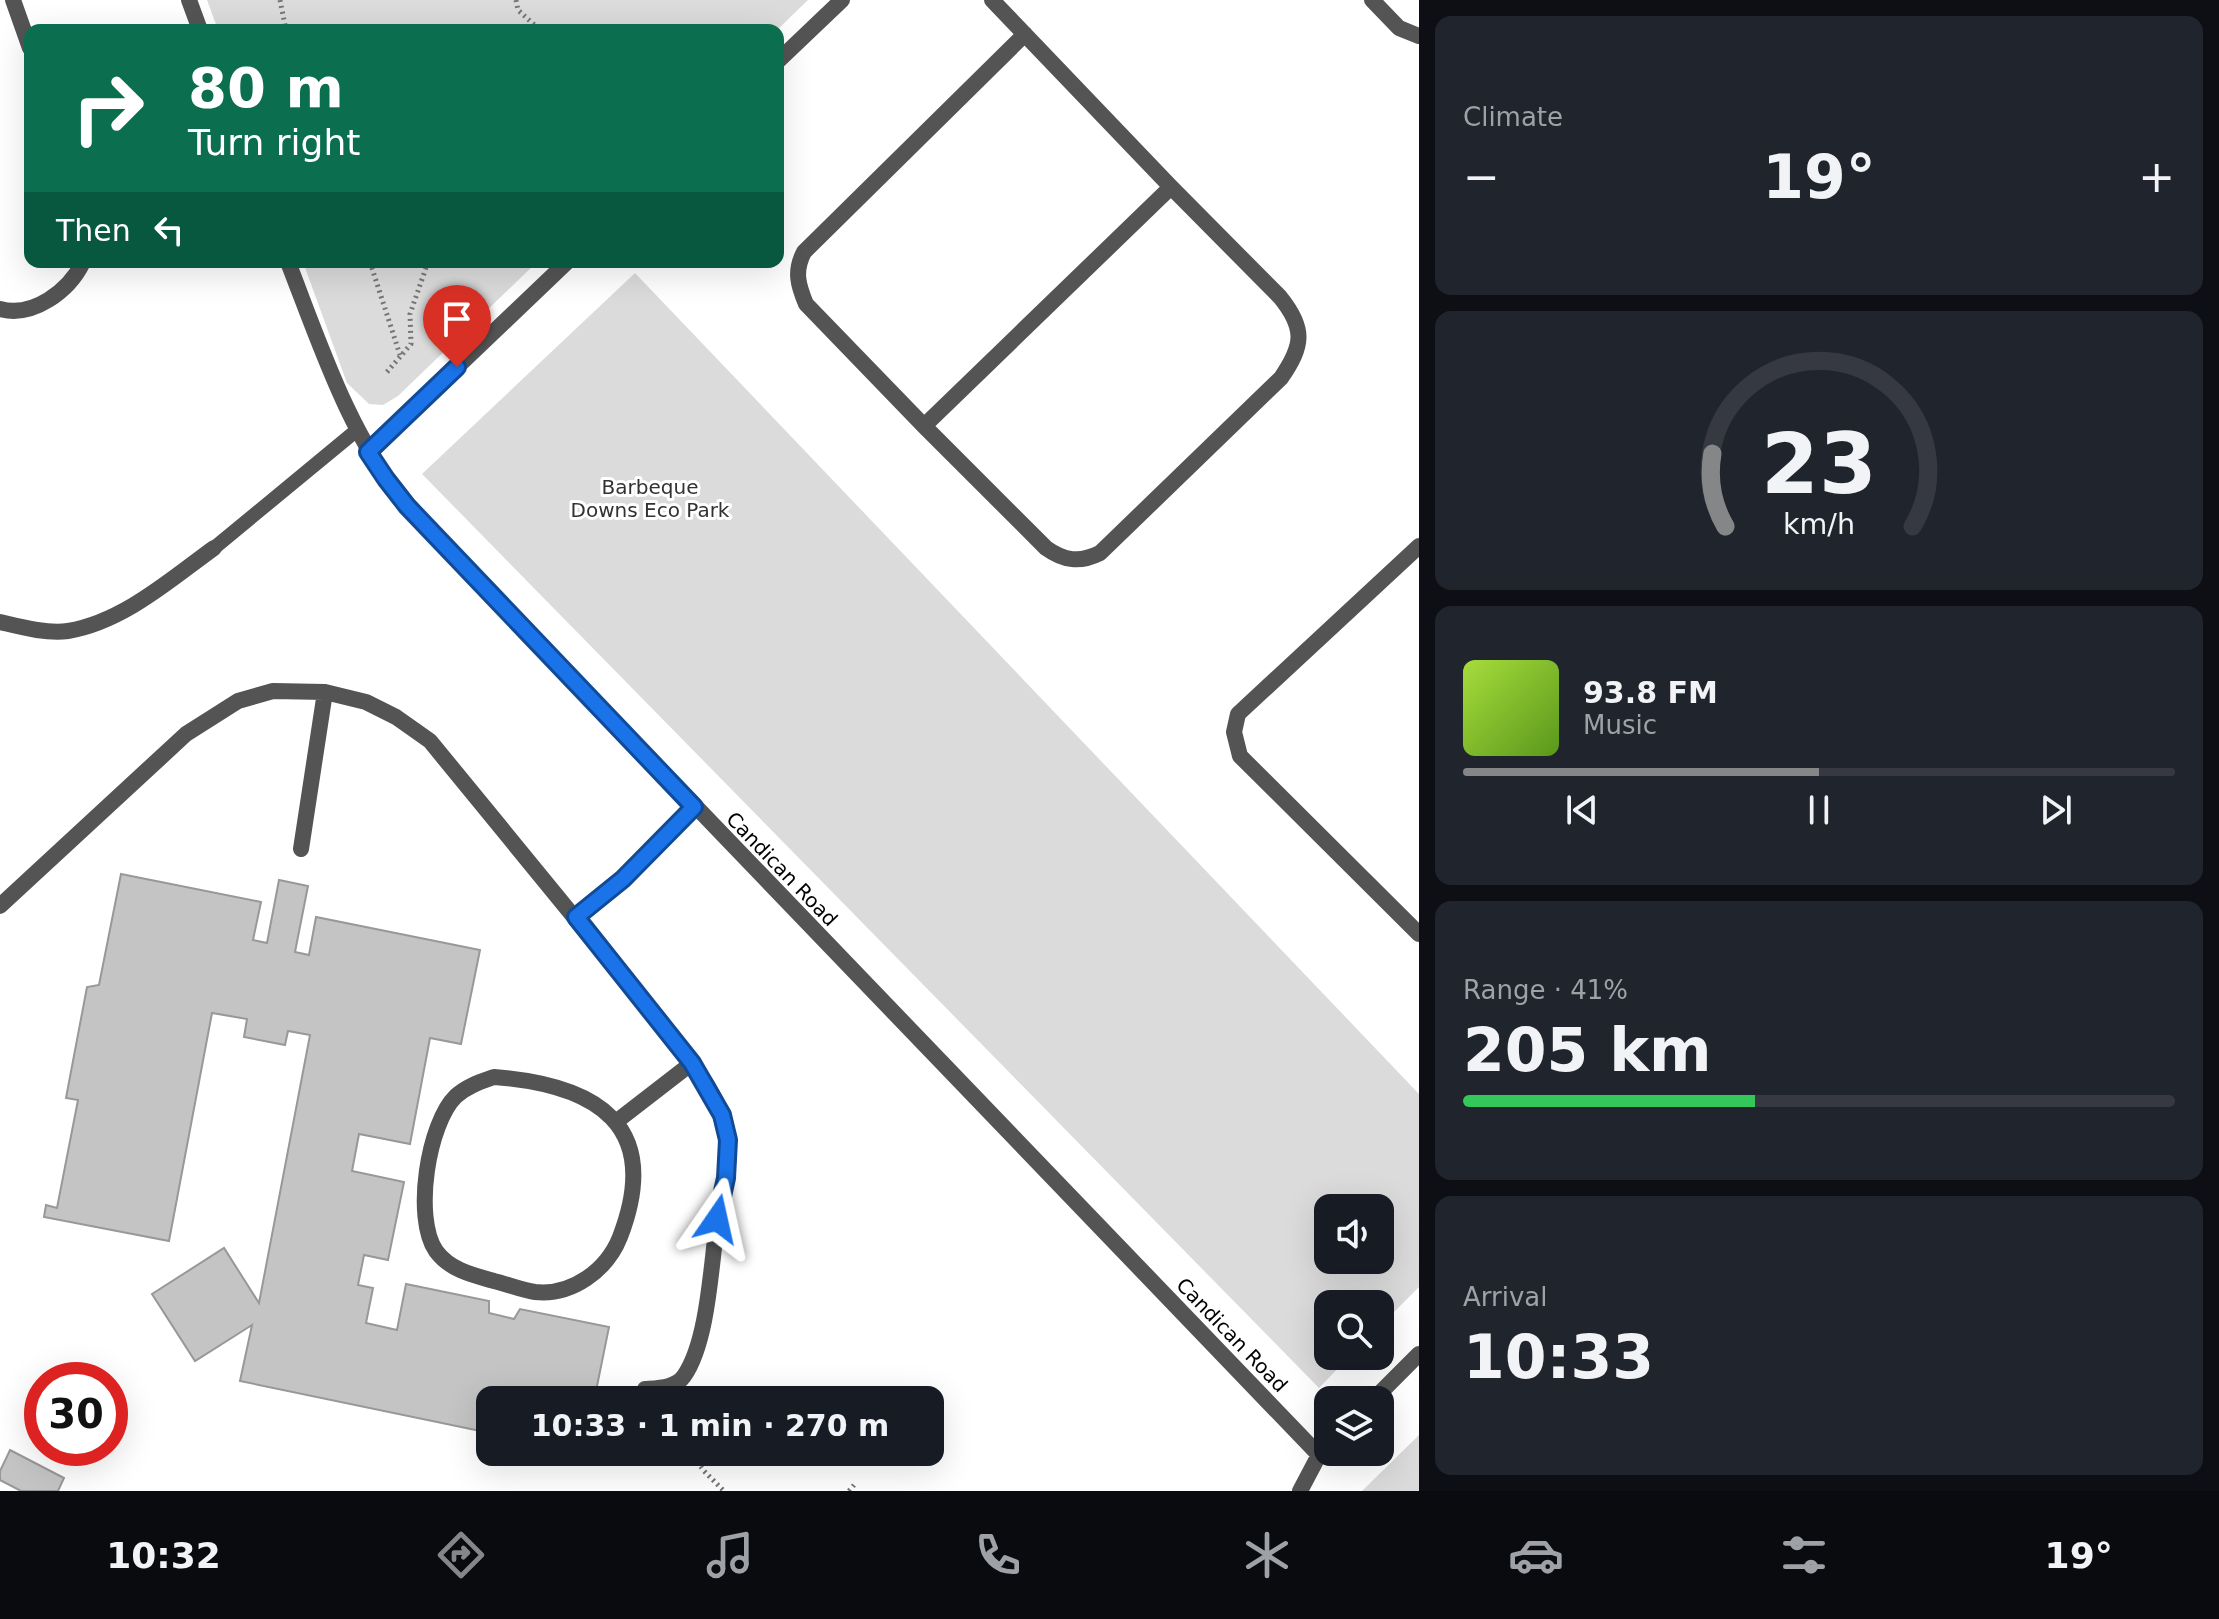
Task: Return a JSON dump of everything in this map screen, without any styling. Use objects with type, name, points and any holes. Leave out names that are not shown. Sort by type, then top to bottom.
[{"type":"street","points":[[13,0],[24,31]]},
{"type":"street","points":[[189,0],[198,24]]},
{"type":"street","points":[[784,55],[842,0]]},
{"type":"street","points":[[992,0],[1025,34],[1171,187],[1292,311],[1300,340],[1293,361],[1281,378],[1100,553],[1078,561],[1061,557],[1046,548],[806,304],[799,288],[797,264],[804,252],[1025,34]]},
{"type":"street","points":[[1372,0],[1399,28],[1419,36]]},
{"type":"street","points":[[924,426],[1171,187]]},
{"type":"street","points":[[0,309],[10,312],[29,309],[48,301],[67,285],[79,268]]},
{"type":"street","name":"Candican Road","points":[[290,268],[333,379],[357,430],[368,452],[407,506],[694,807],[1314,1441]]},
{"type":"street","points":[[368,452],[561,268]]},
{"type":"street","points":[[1419,546],[1238,714],[1234,732],[1240,756],[1419,934]]},
{"type":"street","points":[[0,623],[67,631],[106,619],[150,594],[214,548]]},
{"type":"street","points":[[0,906],[186,734],[238,701],[273,691],[325,692],[366,702],[396,717],[430,741],[692,1063],[722,1115],[728,1140],[726,1178],[696,1353],[682,1379],[668,1386]]},
{"type":"street","points":[[301,849],[325,692]]},
{"type":"street","points":[[576,917],[623,879],[694,807]]},
{"type":"street","points":[[617,1121],[692,1063]]},
{"type":"street","points":[[494,1077],[569,1091],[597,1103],[617,1121],[627,1140],[633,1167],[633,1189],[614,1253],[602,1267],[582,1281],[559,1291],[535,1292],[454,1268],[438,1253],[428,1237],[425,1215],[432,1148],[439,1123],[455,1097],[470,1085],[494,1077]]},
{"type":"street","points":[[1387,1386],[1419,1354]]},
{"type":"street","points":[[1300,1491],[1314,1466]]},
{"type":"lane","points":[[214,548],[357,430]]},
{"type":"path","points":[[280,0],[285,24]]},
{"type":"path","points":[[516,0],[518,10],[533,24]]},
{"type":"path","points":[[372,268],[401,356]]},
{"type":"path","points":[[387,372],[411,344],[410,314],[426,268]]},
{"type":"path","points":[[700,1466],[724,1491]]},
{"type":"path","points":[[849,1491],[854,1485]]},
{"type":"green space","points":[[207,0],[808,0],[783,24],[216,24]]},
{"type":"green space","points":[[305,268],[531,268],[398,396],[383,405],[369,404],[347,383]]},
{"type":"green space","name":"Barbeque Downs Eco Park","points":[[635,273],[1419,1094],[1419,1287],[1394,1312],[1394,1290],[1314,1290],[1314,1370],[1336,1370],[1321,1386],[1317,1386],[422,474]]},
{"type":"green space","points":[[1419,1435],[1419,1491],[1362,1491],[1387,1466],[1394,1466],[1394,1460]]},
{"type":"building","points":[[121,874],[261,902],[253,940],[267,943],[279,880],[308,886],[295,952],[309,955],[316,917],[480,950],[461,1044],[430,1038],[410,1144],[359,1134],[352,1171],[404,1182],[388,1260],[364,1255],[358,1285],[373,1288],[366,1323],[397,1330],[406,1284],[489,1301],[489,1313],[514,1319],[520,1309],[609,1327],[597,1386],[476,1386],[476,1430],[240,1381],[252,1325],[195,1361],[152,1294],[224,1248],[259,1303],[310,1035],[288,1031],[285,1045],[244,1037],[247,1019],[212,1013],[169,1241],[44,1217],[46,1205],[57,1208],[78,1100],[66,1098],[87,987],[99,985]]},
{"type":"building","points":[[10,1450],[24,1457],[24,1466],[41,1466],[64,1478],[58,1491],[21,1491],[0,1480],[0,1471]]},
{"type":"route","points":[[457,367],[368,452],[407,506],[694,807],[623,879],[576,917],[692,1063],[722,1115],[728,1140],[726,1178],[717,1219]]}]
